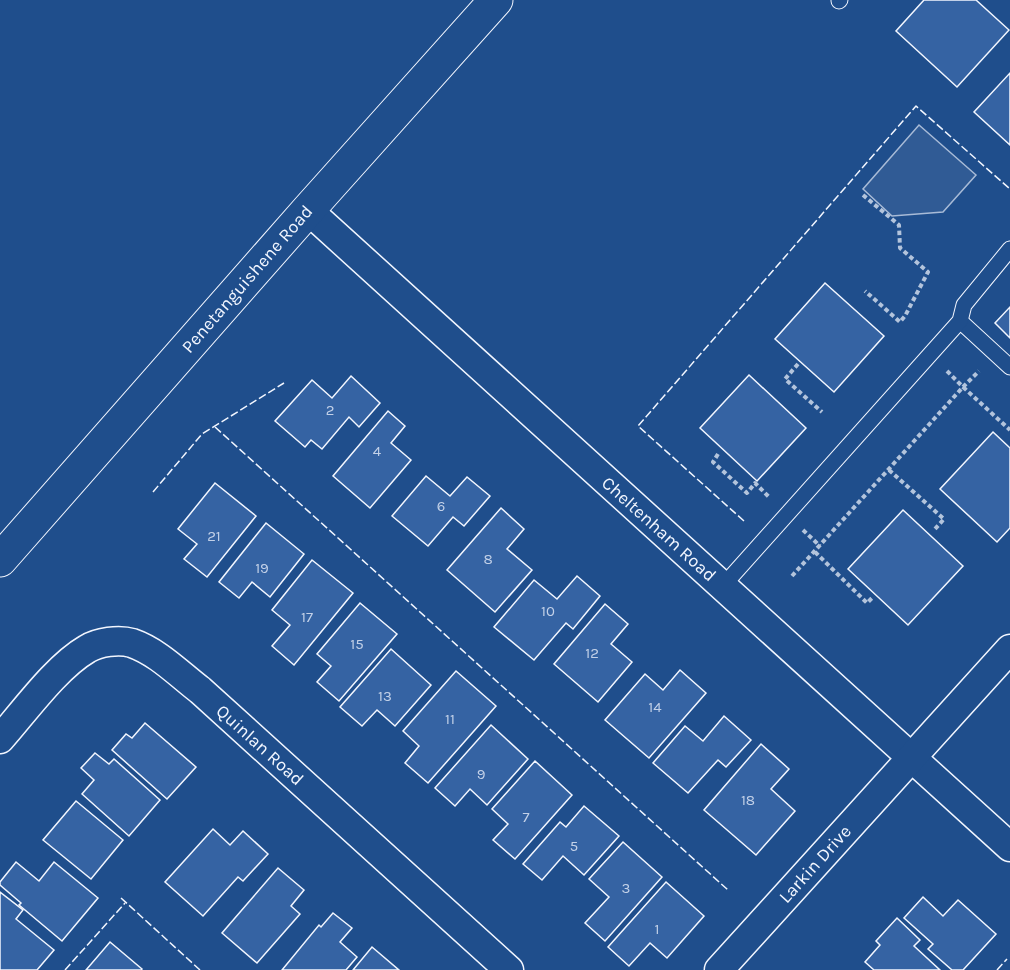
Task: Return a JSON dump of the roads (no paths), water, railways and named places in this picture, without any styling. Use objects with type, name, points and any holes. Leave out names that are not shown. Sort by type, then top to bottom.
[{"type":"main road","name":"Penetanguishene Road","points":[[0,560],[496,0]]},
{"type":"street","name":"Cheltenham Road","points":[[308,210],[1010,847]]},
{"type":"street","name":"Quinlan Road","points":[[0,739],[68,663],[88,648],[107,642],[130,642],[156,655],[200,690],[509,970]]},
{"type":"street","name":"Larkin Drive","points":[[719,970],[1010,649]]},
{"type":"lane","points":[[722,587],[960,321],[964,304],[1010,249]]},
{"type":"lane","points":[[960,321],[1010,367]]}]
